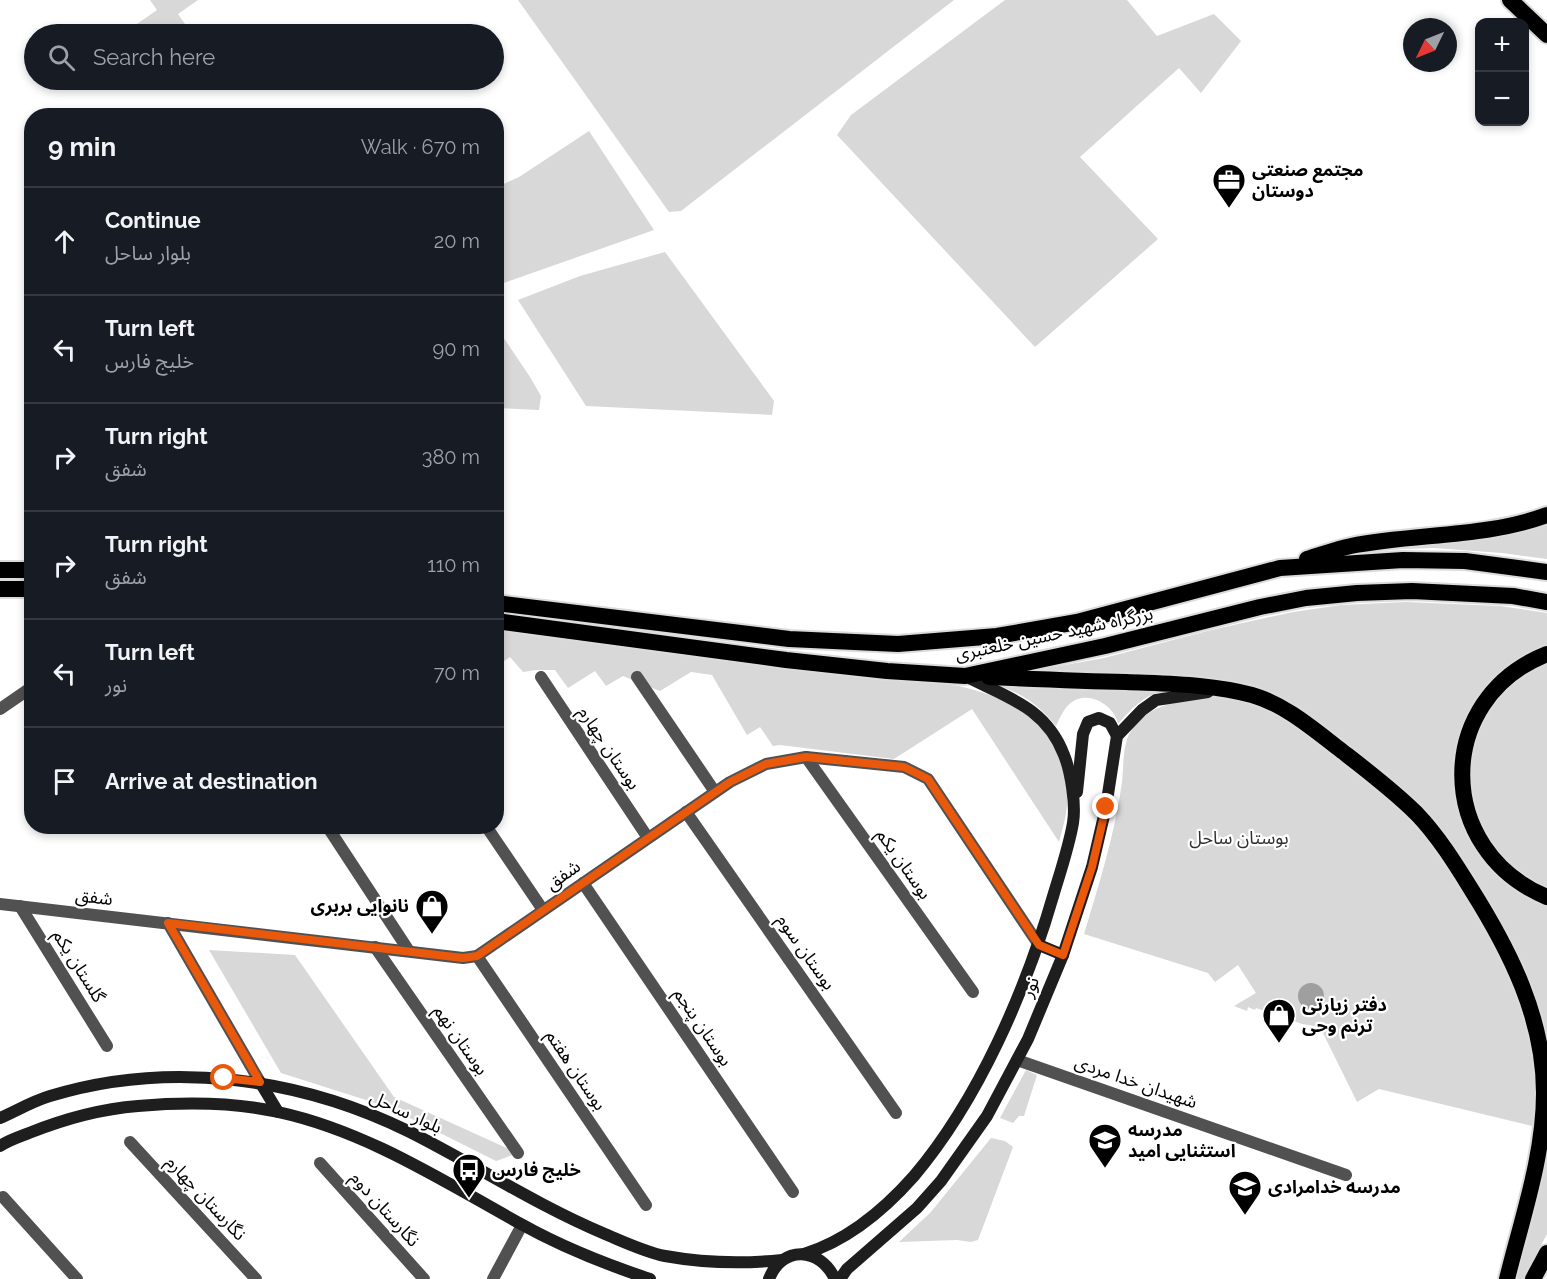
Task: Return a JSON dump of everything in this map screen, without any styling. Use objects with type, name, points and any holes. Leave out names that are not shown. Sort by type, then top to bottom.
[{"type":"highway","points":[[1510,0],[1547,35]]},
{"type":"highway","points":[[1280,568],[1350,546],[1499,528],[1532,521],[1547,515]]},
{"type":"highway","name":"بزرگراه شهید حسین خلعتبری","points":[[504,604],[789,639],[898,644],[997,636],[1077,622],[1280,568],[1403,560],[1500,564],[1547,572]]},
{"type":"highway","points":[[0,570],[24,570]]},
{"type":"highway","points":[[0,588],[24,589]]},
{"type":"highway","name":"بزرگراه شهید حسین خلعتبری","points":[[504,622],[786,660],[887,671],[964,676],[1105,646],[1260,607],[1306,598],[1412,591],[1513,596],[1547,602]]},
{"type":"highway","points":[[1547,654],[1524,664],[1512,673],[1485,701],[1467,737],[1462,766],[1464,799],[1469,816],[1485,847],[1509,874],[1535,892],[1547,897]]},
{"type":"highway","points":[[964,676],[1178,683],[1253,695],[1275,704],[1305,723],[1373,776],[1418,815],[1440,841],[1467,882],[1512,962],[1525,992],[1541,1055],[1544,1092],[1542,1131],[1533,1180],[1508,1279]]},
{"type":"highway","points":[[1533,1279],[1547,1253]]},
{"type":"main road","name":"نور","points":[[782,1260],[792,1255],[822,1248],[870,1219],[912,1178],[937,1147],[965,1104],[1003,1029],[1039,945],[1073,820],[1069,773],[1064,755],[1053,734],[1024,704],[964,676]]},
{"type":"main road","points":[[1073,820],[1083,734],[1088,722],[1099,718],[1110,723],[1117,736],[1155,700],[1227,690]]},
{"type":"main road","name":"نور","points":[[840,1279],[847,1269],[917,1208],[941,1181],[987,1116],[1028,1039],[1063,955],[1092,867],[1106,807],[1117,736]]},
{"type":"main road","points":[[1039,945],[1063,955]]},
{"type":"main road","name":"بلوار ساحل","points":[[0,1118],[49,1096],[115,1082],[171,1077],[224,1078],[260,1082],[354,1107],[407,1130],[516,1191],[584,1225],[663,1255],[704,1261],[746,1263],[782,1260]]},
{"type":"main road","points":[[260,1082],[278,1112]]},
{"type":"main road","points":[[0,1146],[54,1123],[111,1108],[170,1103],[213,1104],[278,1112],[336,1129],[393,1153],[522,1225],[609,1266],[650,1279]]},
{"type":"main road","points":[[804,1254],[815,1256],[823,1262],[835,1279]]},
{"type":"main road","points":[[769,1279],[774,1268],[782,1260]]},
{"type":"street","name":"بوستان چهارم","points":[[541,677],[648,838]]},
{"type":"street","points":[[636,678],[716,792]]},
{"type":"street","points":[[0,709],[24,692]]},
{"type":"street","name":"شفق","points":[[0,904],[463,958],[477,956],[730,782],[766,764],[806,757],[904,767],[928,779],[1039,945]]},
{"type":"street","name":"بوستان یکم","points":[[806,757],[973,992]]},
{"type":"street","name":"بوستان سوم","points":[[686,812],[897,1113]]},
{"type":"street","points":[[332,834],[409,951]]},
{"type":"street","points":[[491,834],[543,910]]},
{"type":"street","name":"بوستان پنجم","points":[[583,883],[793,1192]]},
{"type":"street","name":"گلستان یکم","points":[[20,906],[107,1046]]},
{"type":"street","points":[[168,923],[260,1082]]},
{"type":"street","name":"بوستان نهم","points":[[375,947],[518,1153]]},
{"type":"street","name":"بوستان هفتم","points":[[477,956],[646,1205]]},
{"type":"street","name":"شهیدان خدا مردی","points":[[1017,1060],[1346,1174]]},
{"type":"street","name":"نگارستان چهارم","points":[[130,1142],[256,1279]]},
{"type":"street","name":"نگارستان دوم","points":[[320,1163],[424,1279]]},
{"type":"street","points":[[3,1197],[77,1279]]},
{"type":"street","points":[[493,1279],[522,1225]]},
{"type":"green space","points":[[150,0],[198,0],[178,14],[185,24],[137,24],[157,10]]},
{"type":"green space","points":[[518,0],[954,0],[681,211],[669,212]]},
{"type":"green space","points":[[1005,0],[1127,0],[1157,36],[1214,14],[1241,41],[1201,93],[1179,68],[1080,157],[1158,239],[1035,347],[837,135],[851,115]]},
{"type":"green space","points":[[589,131],[654,230],[504,283],[504,184],[519,177]]},
{"type":"green space","points":[[665,252],[774,401],[772,415],[586,406],[518,300],[580,276]]},
{"type":"green space","points":[[504,338],[541,396],[539,410],[504,408]]},
{"type":"green space","points":[[1547,525],[1547,559],[1434,548],[1351,551],[1475,540]]},
{"type":"green space","points":[[1406,602],[1500,606],[1547,613],[1547,649],[1475,709],[1462,811],[1547,903],[1547,1054],[1540,1016],[1418,807],[1234,684],[1199,678],[1020,673],[1104,658],[1211,630],[1293,612],[1341,605]]},
{"type":"green space","points":[[504,630],[959,686],[978,691],[995,697],[1026,714],[1039,725],[1058,754],[1067,789],[1066,815],[1059,842],[972,709],[894,759],[773,746],[760,727],[747,735],[712,675],[691,672],[660,691],[623,676],[606,686],[595,671],[568,688],[555,670],[523,672],[510,657],[504,661]]},
{"type":"green space","points":[[1547,660],[1547,893],[1500,859],[1474,815],[1468,757],[1483,714],[1517,675]]},
{"type":"green space","points":[[978,680],[1162,691],[1143,700],[1118,724],[1116,717],[1107,706],[1093,699],[1079,699],[1067,707],[1056,726],[1030,701],[1012,691]]},
{"type":"green space","name":"بوستان ساحل","points":[[1212,697],[1255,702],[1303,728],[1411,817],[1441,854],[1496,944],[1521,995],[1536,1061],[1536,1127],[1379,1089],[1357,1102],[1320,1027],[1302,1024],[1256,1008],[1255,1010],[1248,1007],[1247,1011],[1234,1006],[1256,993],[1238,965],[1215,982],[1208,973],[1084,934],[1115,821],[1125,747],[1129,734],[1140,720],[1158,708],[1168,704]]},
{"type":"green space","points":[[209,950],[295,955],[394,1097],[518,1153],[496,1161],[388,1107],[281,1073]]},
{"type":"green space","points":[[1026,1070],[1037,1075],[1024,1116],[1019,1116],[1013,1123],[1000,1118]]},
{"type":"green space","points":[[991,1138],[1005,1141],[1013,1147],[978,1240],[971,1242],[957,1240],[899,1242],[930,1213]]},
{"type":"green space","points":[[1547,1138],[1547,1234],[1523,1279],[1513,1279]]},
{"type":"shaded area","points":[[1311,983],[1320,987],[1324,996],[1320,1005],[1311,1009],[1302,1005],[1298,996],[1302,987]]},
{"type":"place","name":"مجتمع صنعتی دوستان","points":[[1229,209]]},
{"type":"place","name":"نانوایی بربری","points":[[432,935]]},
{"type":"place","name":"دفتر زیارتی ترنم وحی","points":[[1279,1044]]},
{"type":"place","name":"مدرسه استثنایی امید","points":[[1105,1169]]},
{"type":"place","name":"خلیج فارس","points":[[469,1199]]},
{"type":"place","name":"مدرسه خدامرادی","points":[[1245,1216]]},
{"type":"route","points":[[224,1078],[260,1082],[168,923],[463,958],[477,956],[730,782],[766,764],[806,757],[904,767],[928,779],[1039,945],[1063,955],[1092,867],[1106,807]]}]
